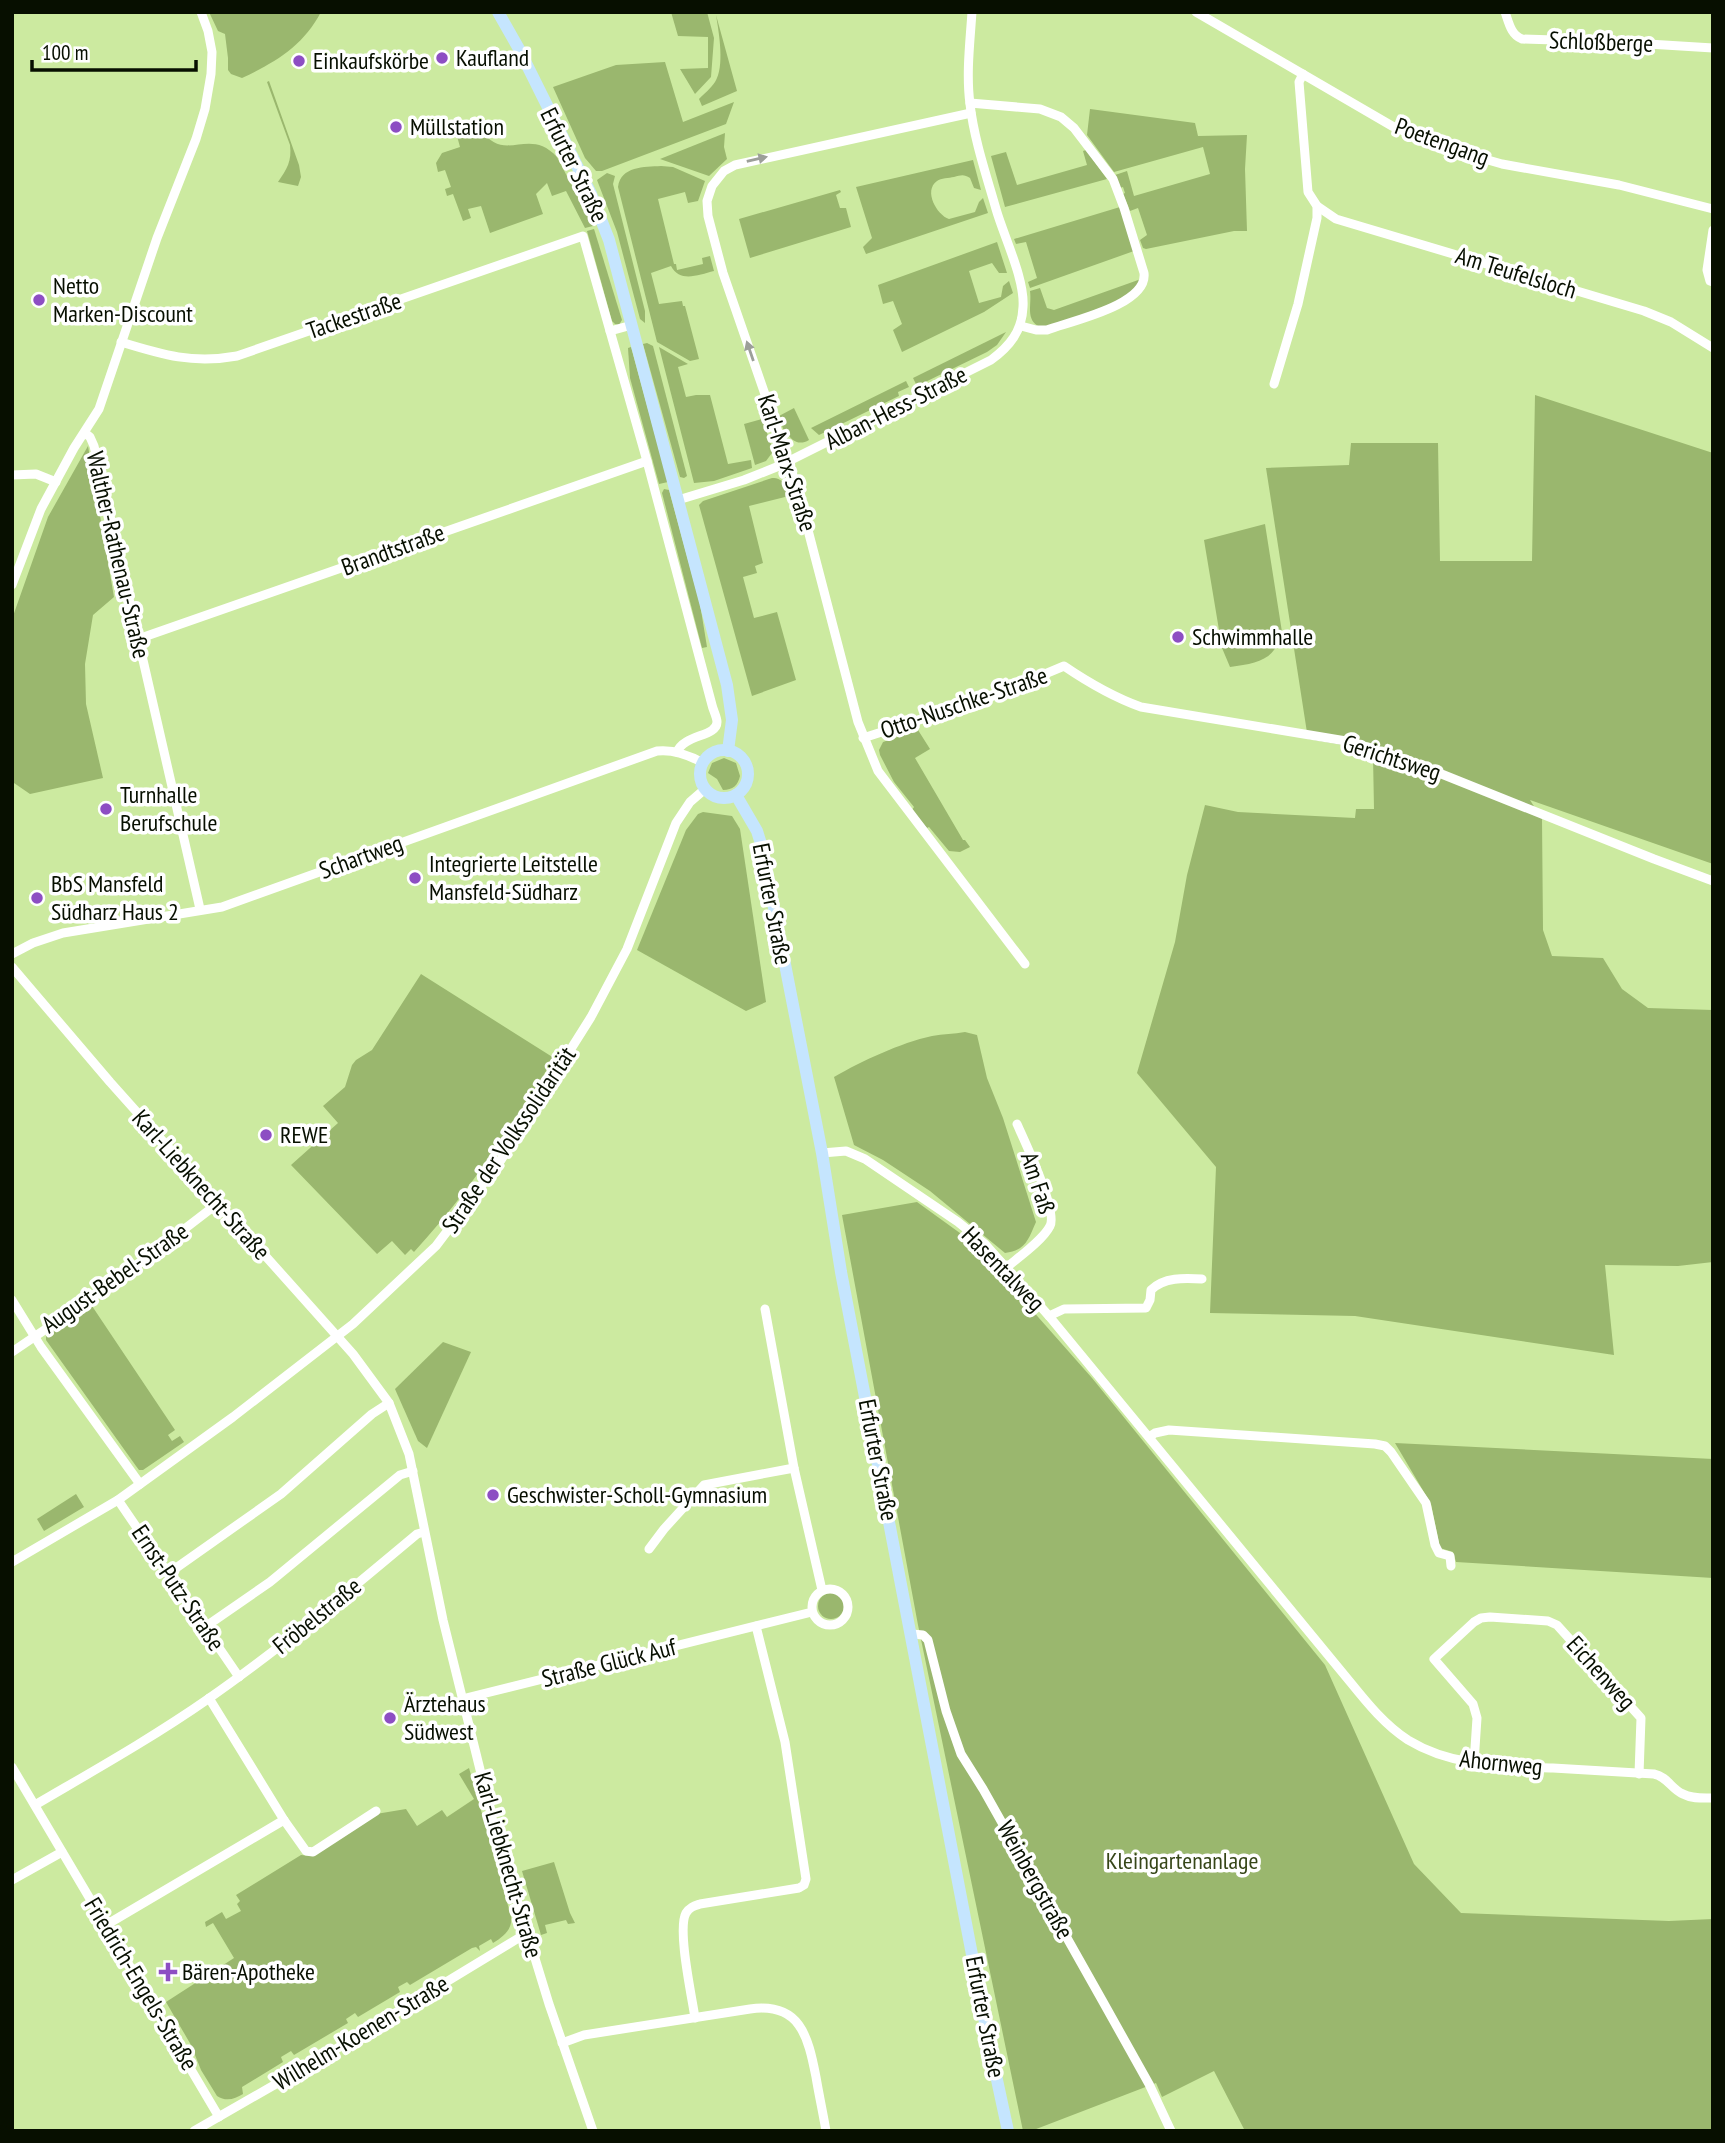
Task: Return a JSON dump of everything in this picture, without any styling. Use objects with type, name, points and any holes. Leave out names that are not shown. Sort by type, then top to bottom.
[{"type":"main road","name":"Erfurter Straße","points":[[498,12],[602,218],[729,695],[732,720],[728,751]]},
{"type":"main road","points":[[728,751],[742,759],[748,770],[746,784],[736,795],[720,798],[705,789],[700,776],[703,763],[716,752],[728,751]]},
{"type":"main road","name":"Erfurter Straße","points":[[736,795],[760,838],[822,1153],[841,1272],[1008,2131]]},
{"type":"street","name":"Walther-Rathenau-Straße","points":[[200,909],[93,442],[85,433],[99,409],[157,238],[205,109],[212,52],[201,12]]},
{"type":"street","points":[[970,103],[1040,108],[1061,117],[1074,128],[1112,180],[1124,208],[1145,279],[1130,298],[1117,306],[1047,330],[1021,326],[1023,291],[997,211],[971,113],[970,103],[968,79],[972,12]]},
{"type":"street","name":"Poetengang","points":[[1196,12],[1392,126],[1439,146],[1503,164],[1609,183],[1713,209]]},
{"type":"street","name":"Schloßberge","points":[[1505,12],[1516,37],[1522,39],[1616,41],[1713,48]]},
{"type":"street","points":[[1274,384],[1298,304],[1317,218],[1317,206],[1308,192],[1299,82],[1303,74]]},
{"type":"street","name":"Karl-Marx-Straße","points":[[971,113],[740,163],[723,171],[713,184],[707,210],[716,249],[789,461],[863,738],[878,771],[1025,964]]},
{"type":"street","name":"Am Teufelsloch","points":[[1317,206],[1336,219],[1644,311],[1671,322],[1713,348]]},
{"type":"street","points":[[1713,230],[1707,270],[1710,282],[1713,282]]},
{"type":"street","name":"Tackestraße","points":[[121,342],[186,359],[211,360],[237,356],[583,236]]},
{"type":"street","name":"Erfurter Straße","points":[[583,236],[717,719],[714,729],[685,741],[678,747],[677,752]]},
{"type":"street","points":[[610,331],[632,325]]},
{"type":"street","name":"Alban-Hess-Straße","points":[[678,500],[744,480],[789,461],[991,360],[1012,342],[1021,326]]},
{"type":"street","points":[[12,585],[29,536],[85,433]]},
{"type":"street","name":"Brandtstraße","points":[[138,639],[647,461]]},
{"type":"street","points":[[12,475],[36,474],[56,482]]},
{"type":"street","name":"Otto-Nuschke-Straße","points":[[863,738],[980,700],[1064,666]]},
{"type":"street","name":"Gerichtsweg","points":[[1064,666],[1116,698],[1141,707],[1352,742],[1464,782],[1713,881]]},
{"type":"street","name":"Schartweg","points":[[12,954],[33,943],[63,933],[227,905],[657,751],[677,752],[703,763]]},
{"type":"street","name":"Straße der Volkssolidarität","points":[[12,1562],[118,1500],[233,1418],[337,1337],[436,1247],[501,1160],[591,1017],[627,948],[676,823],[690,802],[705,789]]},
{"type":"street","name":"Karl-Liebknecht-Straße","points":[[12,967],[110,1082],[353,1354],[389,1403],[413,1471],[462,1699],[492,1818],[527,1936],[593,2131]]},
{"type":"street","name":"Am Faß","points":[[1007,1267],[1046,1233],[1052,1220],[1049,1200],[1017,1124]]},
{"type":"street","name":"Hasentalweg","points":[[822,1153],[846,1151],[873,1164],[985,1244],[1049,1316],[1324,1650]]},
{"type":"street","name":"August-Bebel-Straße","points":[[12,1352],[129,1272],[217,1203]]},
{"type":"street","points":[[1049,1316],[1064,1309],[1146,1308],[1151,1290],[1155,1286],[1183,1278],[1202,1279]]},
{"type":"street","name":"Ernst-Putz-Straße","points":[[12,1300],[34,1336],[141,1484]]},
{"type":"street","points":[[765,1309],[794,1468],[822,1590],[814,1598],[812,1612]]},
{"type":"street","points":[[169,1573],[281,1494],[372,1414],[389,1403]]},
{"type":"street","points":[[1149,1437],[1169,1430],[1385,1446],[1426,1503],[1438,1553],[1450,1556],[1451,1566]]},
{"type":"street","points":[[649,1549],[704,1486],[794,1468]]},
{"type":"street","points":[[205,1628],[286,1570],[400,1475],[413,1471]]},
{"type":"street","name":"Ernst-Putz-Straße","points":[[118,1500],[239,1677]]},
{"type":"street","name":"Fröbelstraße","points":[[35,1805],[166,1727],[239,1677],[417,1534],[424,1532]]},
{"type":"street","name":"Straße Glück Auf","points":[[462,1699],[812,1612],[821,1622],[830,1625],[838,1623],[847,1612],[848,1603],[840,1591],[831,1588],[822,1590]]},
{"type":"street","name":"Eichenweg","points":[[1474,1763],[1476,1711],[1434,1659],[1474,1622],[1490,1617],[1548,1621],[1557,1625],[1641,1718],[1639,1773]]},
{"type":"street","points":[[695,2018],[683,1935],[688,1910],[700,1904],[804,1885],[806,1869],[785,1742],[756,1626]]},
{"type":"street","name":"Weinbergstraße","points":[[912,1634],[923,1635],[928,1640],[946,1711],[961,1754],[1096,1987],[1149,2084],[1171,2131]]},
{"type":"street","name":"Ahornweg","points":[[1324,1650],[1374,1710],[1396,1731],[1440,1755],[1474,1763],[1639,1773],[1664,1777],[1685,1796],[1713,1798]]},
{"type":"street","points":[[209,1698],[306,1851],[313,1852],[376,1811]]},
{"type":"street","name":"Friedrich-Engels-Straße","points":[[12,1766],[219,2117]]},
{"type":"street","points":[[106,1925],[284,1820]]},
{"type":"street","points":[[12,1880],[62,1852]]},
{"type":"street","name":"Wilhelm-Koenen-Straße","points":[[194,2131],[517,1939],[527,1936]]},
{"type":"street","points":[[562,2043],[584,2035],[695,2018],[763,2008],[779,2010],[801,2026],[807,2039],[826,2131]]},
{"type":"green space","points":[[209,12],[321,12],[306,34],[288,52],[242,78],[228,70],[225,34],[218,31]]},
{"type":"green space","points":[[671,12],[707,12],[714,38],[711,77],[695,94],[680,69],[708,68],[708,37],[678,36]]},
{"type":"green space","points":[[716,15],[737,91],[702,106],[699,99],[715,82],[720,68]]},
{"type":"green space","points":[[665,62],[683,122],[734,102],[726,124],[596,171],[585,158],[553,87],[616,65]]},
{"type":"green space","points":[[269,81],[299,165],[301,177],[298,186],[278,182],[288,165],[290,145],[267,82]]},
{"type":"green space","points":[[1090,109],[1195,123],[1198,136],[1247,135],[1247,231],[1143,248],[1140,240],[1147,235],[1138,208],[1130,211],[1123,187],[1120,188],[1115,175],[1127,171],[1134,196],[1210,174],[1203,147],[1114,172],[1087,135]]},
{"type":"green space","points":[[480,128],[489,139],[498,144],[536,144],[557,157],[593,226],[585,228],[566,191],[552,196],[547,183],[536,194],[543,214],[490,233],[481,206],[468,209],[471,218],[463,221],[453,194],[447,196],[445,189],[451,187],[445,170],[438,172],[436,163],[442,153],[460,147],[457,136]]},
{"type":"green space","points":[[725,133],[727,159],[709,176],[660,159]]},
{"type":"green space","points":[[1086,150],[1107,179],[1005,207],[991,156],[1006,152],[1017,185],[1087,165],[1083,151]]},
{"type":"green space","points":[[973,160],[981,190],[974,188],[970,178],[961,175],[937,181],[933,185],[931,196],[936,208],[949,219],[975,212],[983,198],[988,213],[866,254],[863,247],[872,238],[856,187]]},
{"type":"green space","points":[[673,167],[705,181],[698,201],[688,203],[685,192],[658,199],[677,270],[703,264],[702,258],[710,256],[714,271],[684,276],[679,275],[671,266],[651,273],[659,304],[682,301],[685,306],[699,359],[690,361],[657,342],[618,187],[628,171]]},
{"type":"green space","points":[[607,173],[615,176],[613,184],[645,311],[645,323],[640,319],[617,232],[597,180]]},
{"type":"green space","points":[[840,190],[836,195],[840,208],[846,208],[851,227],[750,258],[739,219]]},
{"type":"green space","points":[[1120,207],[1134,251],[1030,288],[1028,282],[1037,278],[1026,242],[1016,244],[1014,239]]},
{"type":"green space","points":[[594,229],[622,320],[619,325],[612,321],[587,231]]},
{"type":"green space","points":[[997,242],[1007,273],[999,273],[992,263],[969,271],[979,303],[1001,297],[1003,286],[1009,281],[1013,293],[984,312],[902,352],[893,330],[902,324],[893,301],[883,304],[878,285]]},
{"type":"green space","points":[[1141,279],[1126,296],[1098,309],[1047,326],[1040,327],[1032,320],[1030,291],[1040,288],[1047,308],[1054,310]]},
{"type":"green space","points":[[1006,332],[997,345],[987,352],[917,386],[913,378]]},
{"type":"green space","points":[[643,344],[653,346],[687,476],[684,478],[680,477]]},
{"type":"green space","points":[[631,347],[668,482],[659,484],[630,378],[628,348]]},
{"type":"green space","points":[[659,347],[688,364],[678,367],[686,397],[710,395],[728,464],[751,460],[752,468],[714,481],[694,483]]},
{"type":"green space","points":[[906,381],[909,387],[898,392],[899,396],[819,435],[811,428]]},
{"type":"green space","points":[[1535,395],[1713,453],[1713,864],[1530,800],[1542,819],[1543,930],[1552,956],[1603,958],[1622,989],[1648,1008],[1713,1010],[1713,1262],[1678,1266],[1605,1265],[1614,1355],[1355,1316],[1210,1313],[1216,1167],[1137,1073],[1175,942],[1187,875],[1205,805],[1238,812],[1355,818],[1356,809],[1374,809],[1373,756],[1348,746],[1308,739],[1266,468],[1349,465],[1351,443],[1438,443],[1440,561],[1532,561]]},
{"type":"green space","points":[[794,408],[809,440],[802,443],[796,442],[784,432],[779,416]]},
{"type":"green space","points":[[762,419],[772,453],[766,461],[755,465],[744,424]]},
{"type":"green space","points":[[88,446],[114,597],[93,615],[85,664],[86,704],[103,778],[30,794],[14,783],[12,770],[12,619],[48,517]]},
{"type":"green space","points":[[772,478],[782,481],[789,496],[749,506],[763,563],[755,566],[757,573],[743,577],[754,618],[777,612],[796,680],[752,696],[699,505],[703,501]]},
{"type":"green space","points":[[664,489],[669,490],[700,604],[707,647],[702,648],[662,493]]},
{"type":"green space","points":[[1265,524],[1282,632],[1270,655],[1256,662],[1230,667],[1222,648],[1204,540]]},
{"type":"green space","points":[[918,730],[930,749],[915,758],[963,840],[970,847],[960,852],[949,851],[912,810],[914,807],[894,782],[880,755],[883,742]]},
{"type":"green space","points":[[724,758],[736,763],[740,776],[734,786],[723,790],[717,779],[708,773],[712,763]]},
{"type":"green space","points":[[703,812],[732,816],[740,829],[766,1002],[746,1011],[637,950],[686,830],[698,814]]},
{"type":"green space","points":[[421,974],[554,1058],[489,1158],[414,1252],[411,1249],[405,1255],[392,1241],[377,1254],[291,1165],[338,1123],[323,1106],[345,1087],[352,1065],[372,1050]]},
{"type":"green space","points":[[965,1032],[977,1035],[987,1078],[1003,1118],[1036,1222],[1022,1247],[1012,1252],[1005,1253],[930,1191],[883,1160],[854,1145],[834,1077],[907,1043],[932,1036]]},
{"type":"green space","name":"Kleingartenanlage","points":[[917,1202],[971,1241],[1092,1378],[1325,1665],[1414,1864],[1461,1913],[1669,1921],[1713,1919],[1713,2131],[1245,2131],[1214,2071],[1162,2097],[1156,2083],[1031,2131],[1023,2131],[918,1625],[842,1215]]},
{"type":"green space","points":[[92,1306],[175,1430],[168,1435],[172,1441],[180,1436],[184,1442],[143,1470],[136,1466],[46,1340],[49,1332]]},
{"type":"green space","points":[[443,1342],[471,1352],[427,1448],[418,1441],[395,1389]]},
{"type":"green space","points":[[1395,1443],[1713,1459],[1713,1578],[1456,1562],[1453,1552],[1440,1548],[1431,1504]]},
{"type":"green space","points":[[76,1494],[84,1507],[44,1531],[37,1519]]},
{"type":"green space","points":[[831,1593],[840,1597],[844,1606],[840,1615],[831,1619],[822,1615],[818,1606],[822,1597]]},
{"type":"green space","points":[[469,1768],[511,1916],[511,1925],[507,1932],[493,1943],[491,1939],[479,1946],[480,1951],[476,1947],[472,1948],[410,1985],[407,1982],[398,1987],[400,1992],[358,2017],[355,2013],[346,2019],[348,2023],[294,2055],[291,2051],[281,2057],[283,2062],[242,2087],[243,2094],[240,2096],[227,2099],[217,2096],[166,2002],[234,1958],[213,1923],[206,1927],[205,1922],[222,1912],[226,1919],[241,1911],[236,1895],[301,1855],[311,1856],[376,1814],[406,1809],[417,1826],[442,1810],[447,1817],[474,1799],[459,1774]]},
{"type":"green space","points":[[554,1862],[575,1923],[568,1924],[566,1920],[545,1925],[547,1933],[541,1935],[522,1871]]},
{"type":"place","name":"Kaufland","points":[[442,58]]},
{"type":"place","name":"Einkaufskörbe","points":[[299,61]]},
{"type":"place","name":"Müllstation","points":[[396,127]]},
{"type":"place","name":"Netto Marken-Discount","points":[[39,300]]},
{"type":"place","name":"Schwimmhalle","points":[[1178,637]]},
{"type":"place","name":"Turnhalle Berufschule","points":[[106,809]]},
{"type":"place","name":"Integrierte Leitstelle Mansfeld-Südharz","points":[[415,878]]},
{"type":"place","name":"BbS Mansfeld Südharz Haus 2","points":[[37,898]]},
{"type":"place","name":"REWE","points":[[266,1135]]},
{"type":"place","name":"Geschwister-Scholl-Gymnasium","points":[[493,1495]]},
{"type":"place","name":"Ärztehaus Südwest","points":[[390,1718]]},
{"type":"place","name":"Bären-Apotheke","points":[[168,1972]]}]
